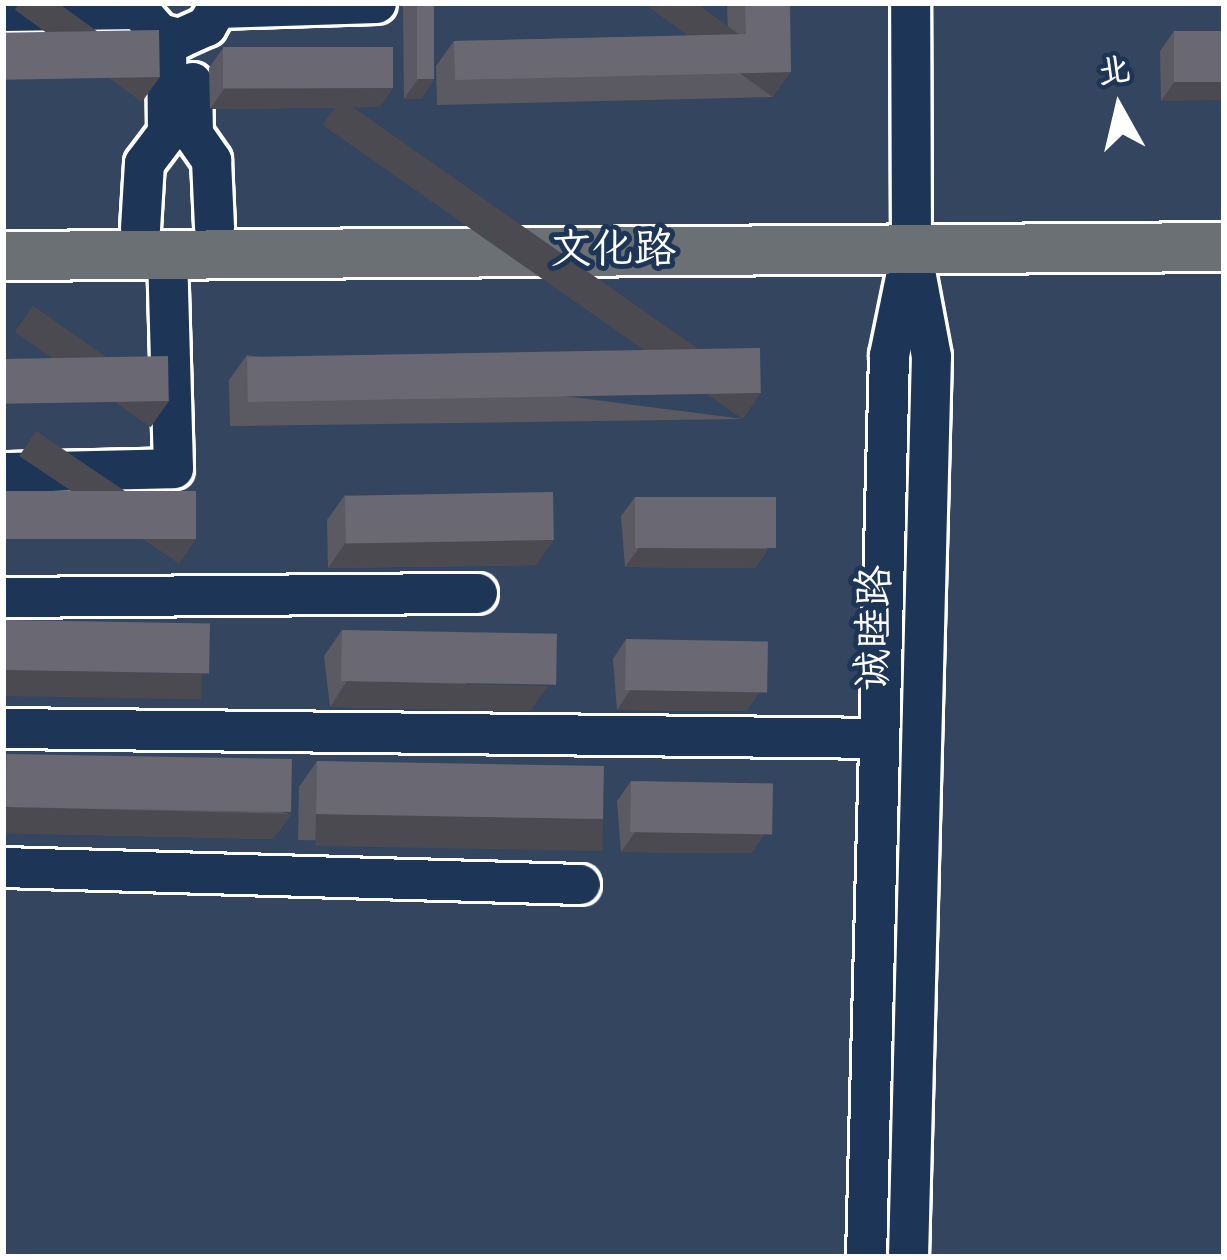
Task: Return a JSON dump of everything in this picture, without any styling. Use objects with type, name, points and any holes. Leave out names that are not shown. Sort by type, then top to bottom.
[{"type":"main road","name":"文化路","points":[[3,228],[153,241],[910,237],[1224,223]]},
{"type":"main road","name":"文化路","points":[[3,256],[153,241],[214,227],[910,237],[1224,247]]},
{"type":"street","points":[[3,472],[173,468],[144,164],[167,133],[179,35],[217,8],[376,3]]},
{"type":"street","name":"诚睦路","points":[[908,1257],[931,356],[910,237],[910,3]]},
{"type":"street","points":[[3,10],[138,9],[179,35],[194,134],[211,160],[214,227]]},
{"type":"street","points":[[866,1257],[889,356],[910,237]]},
{"type":"street","points":[[3,597],[477,592]]},
{"type":"street","points":[[3,728],[879,738]]},
{"type":"street","points":[[3,868],[580,884]]},
{"type":"building","points":[[417,3],[434,3],[434,79],[417,79]]},
{"type":"building","points":[[745,3],[790,3],[791,72],[455,80],[454,41],[746,34]]},
{"type":"building","points":[[159,30],[160,77],[4,80],[3,33]]},
{"type":"building","points":[[1174,31],[1224,31],[1224,82],[1174,82]]},
{"type":"building","points":[[223,47],[393,47],[393,88],[223,88]]},
{"type":"building","points":[[760,348],[761,393],[248,402],[247,357]]},
{"type":"building","points":[[168,356],[169,401],[4,404],[3,359]]},
{"type":"building","points":[[3,491],[196,491],[196,539],[3,539]]},
{"type":"building","points":[[553,492],[554,540],[346,544],[345,496]]},
{"type":"building","points":[[635,497],[776,497],[776,548],[635,548]]},
{"type":"building","points":[[3,620],[210,624],[209,674],[3,670]]},
{"type":"building","points":[[342,630],[557,634],[556,685],[341,681]]},
{"type":"building","points":[[626,639],[768,641],[767,692],[625,690]]},
{"type":"building","points":[[7,754],[292,759],[291,812],[6,807]]},
{"type":"building","points":[[317,761],[604,766],[603,819],[316,814]]},
{"type":"building","points":[[631,781],[773,783],[772,834],[630,832]]}]
